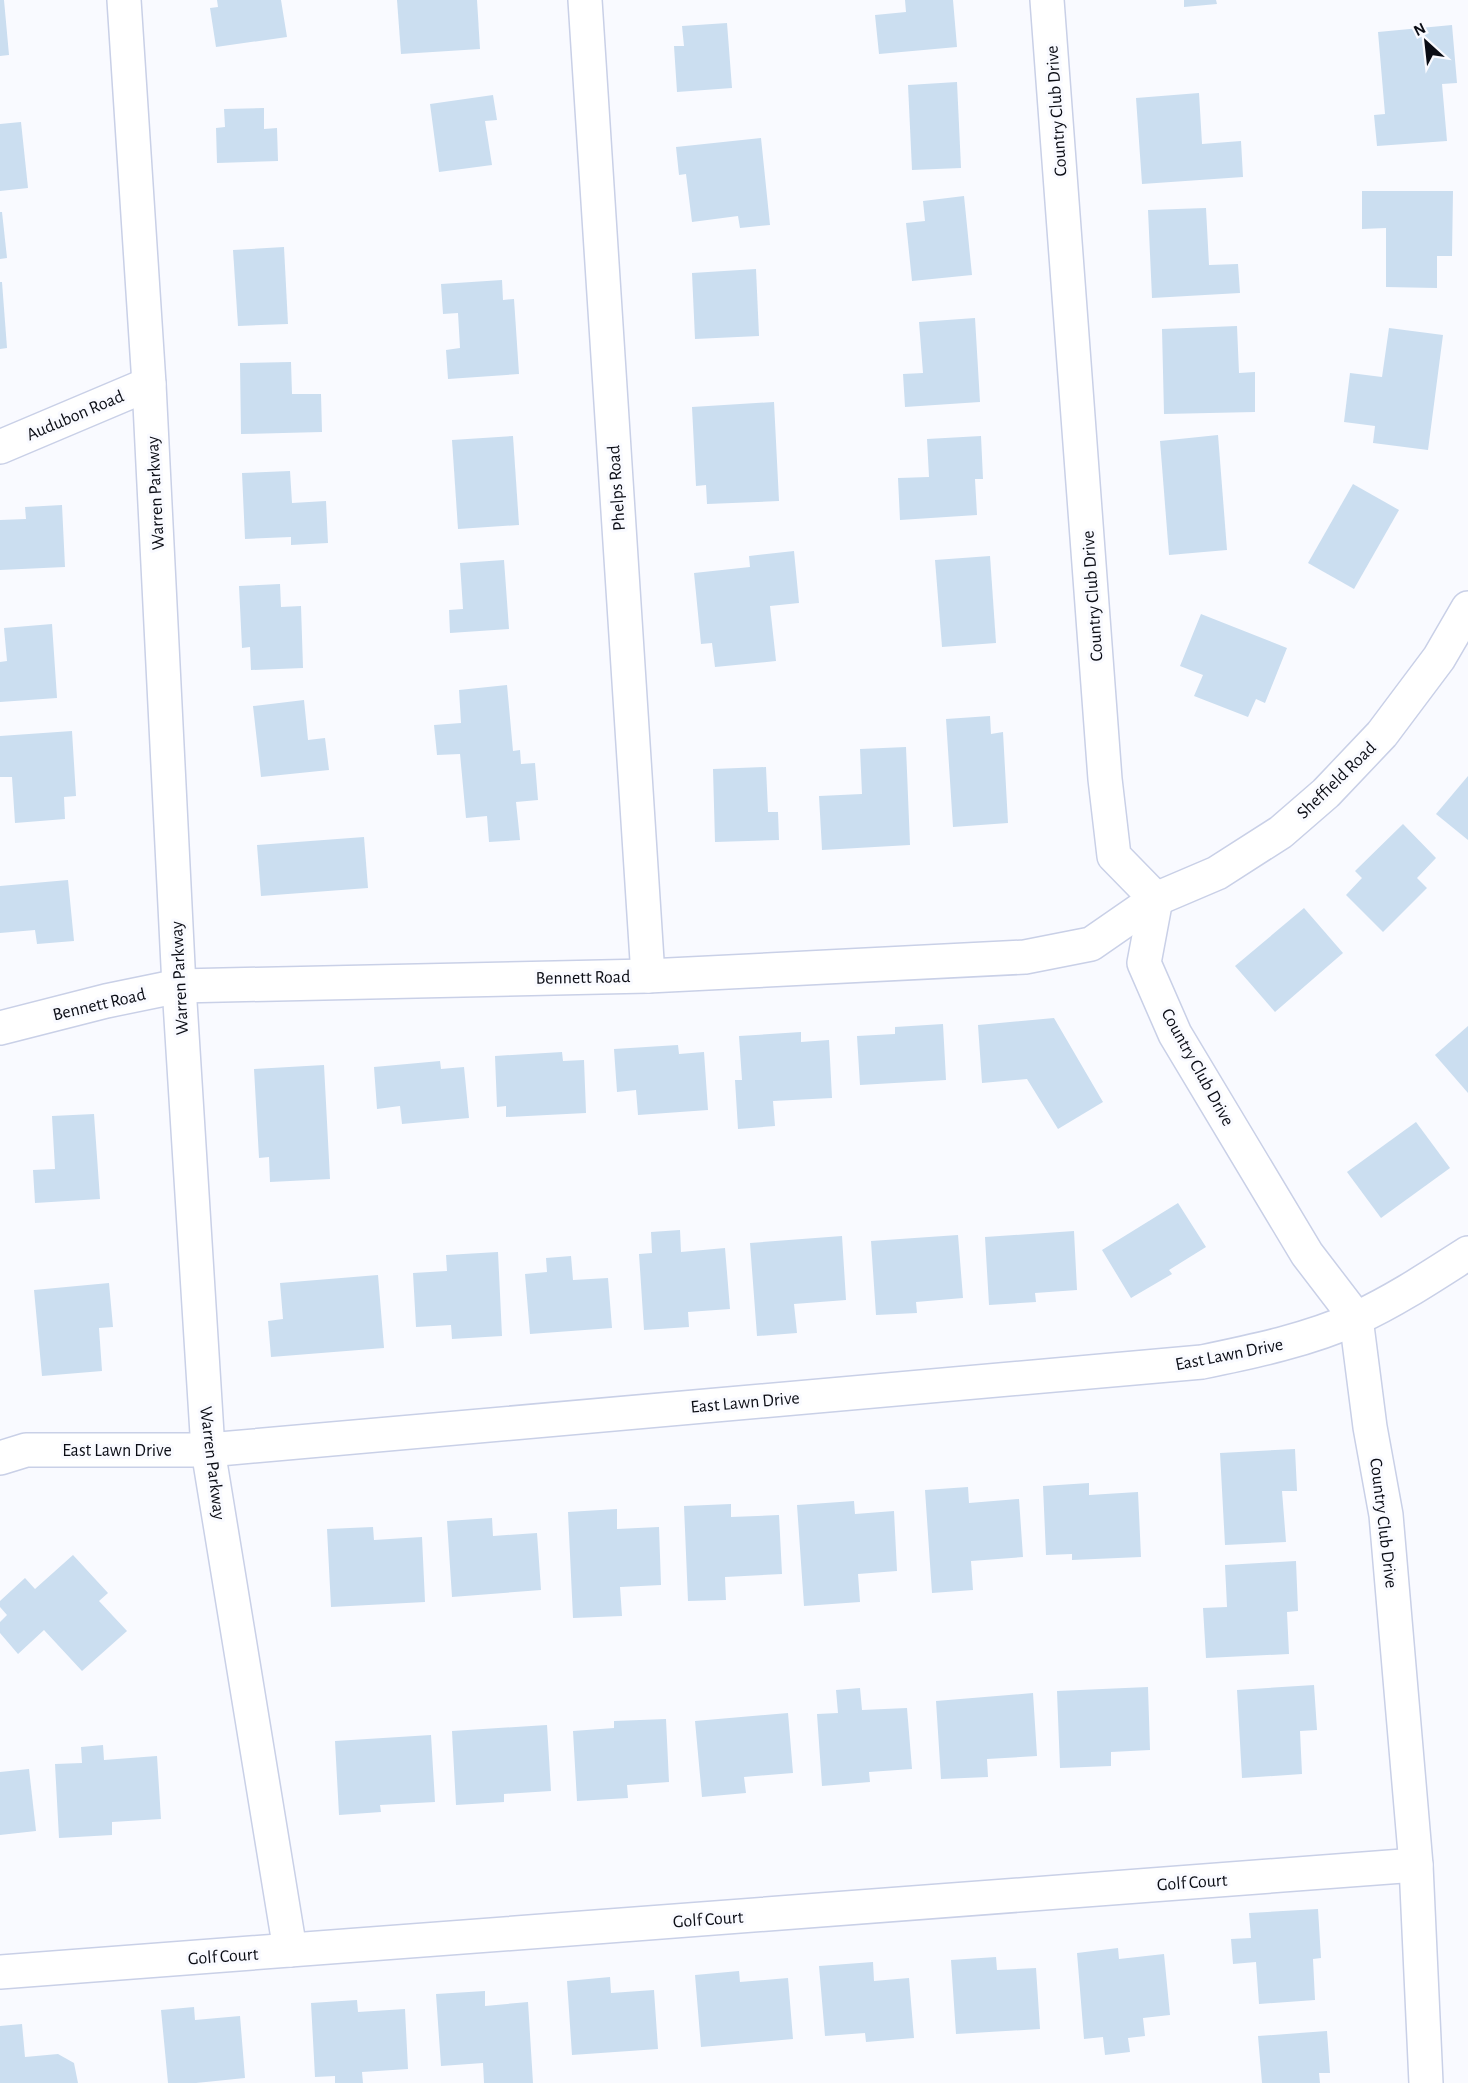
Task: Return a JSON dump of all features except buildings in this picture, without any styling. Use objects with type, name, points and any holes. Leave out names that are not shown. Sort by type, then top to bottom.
[{"type":"street","name":"Warren Parkway","points":[[124,0],[149,384],[179,986],[208,1450],[290,1950]]},
{"type":"street","name":"Phelps Road","points":[[585,0],[648,976]]},
{"type":"street","name":"Country Club Drive","points":[[1047,0],[1105,779],[1114,856],[1156,899],[1144,963],[1175,1034],[1307,1254],[1356,1318],[1370,1427],[1386,1515],[1416,1865],[1426,2083]]},
{"type":"street","name":"Audubon Road","points":[[0,447],[149,384]]},
{"type":"street","name":"Sheffield Road","points":[[1156,899],[1227,867],[1281,832],[1326,793],[1383,734],[1439,658],[1468,608]]},
{"type":"street","name":"Bennett Road","points":[[0,1028],[106,1001],[179,986],[648,976],[1025,957],[1091,944],[1156,899]]},
{"type":"street","name":"East Lawn Drive","points":[[0,1458],[26,1450],[208,1450],[1202,1362],[1278,1347],[1356,1318],[1394,1299],[1468,1253]]},
{"type":"street","name":"Golf Court","points":[[0,1972],[1416,1865]]}]
